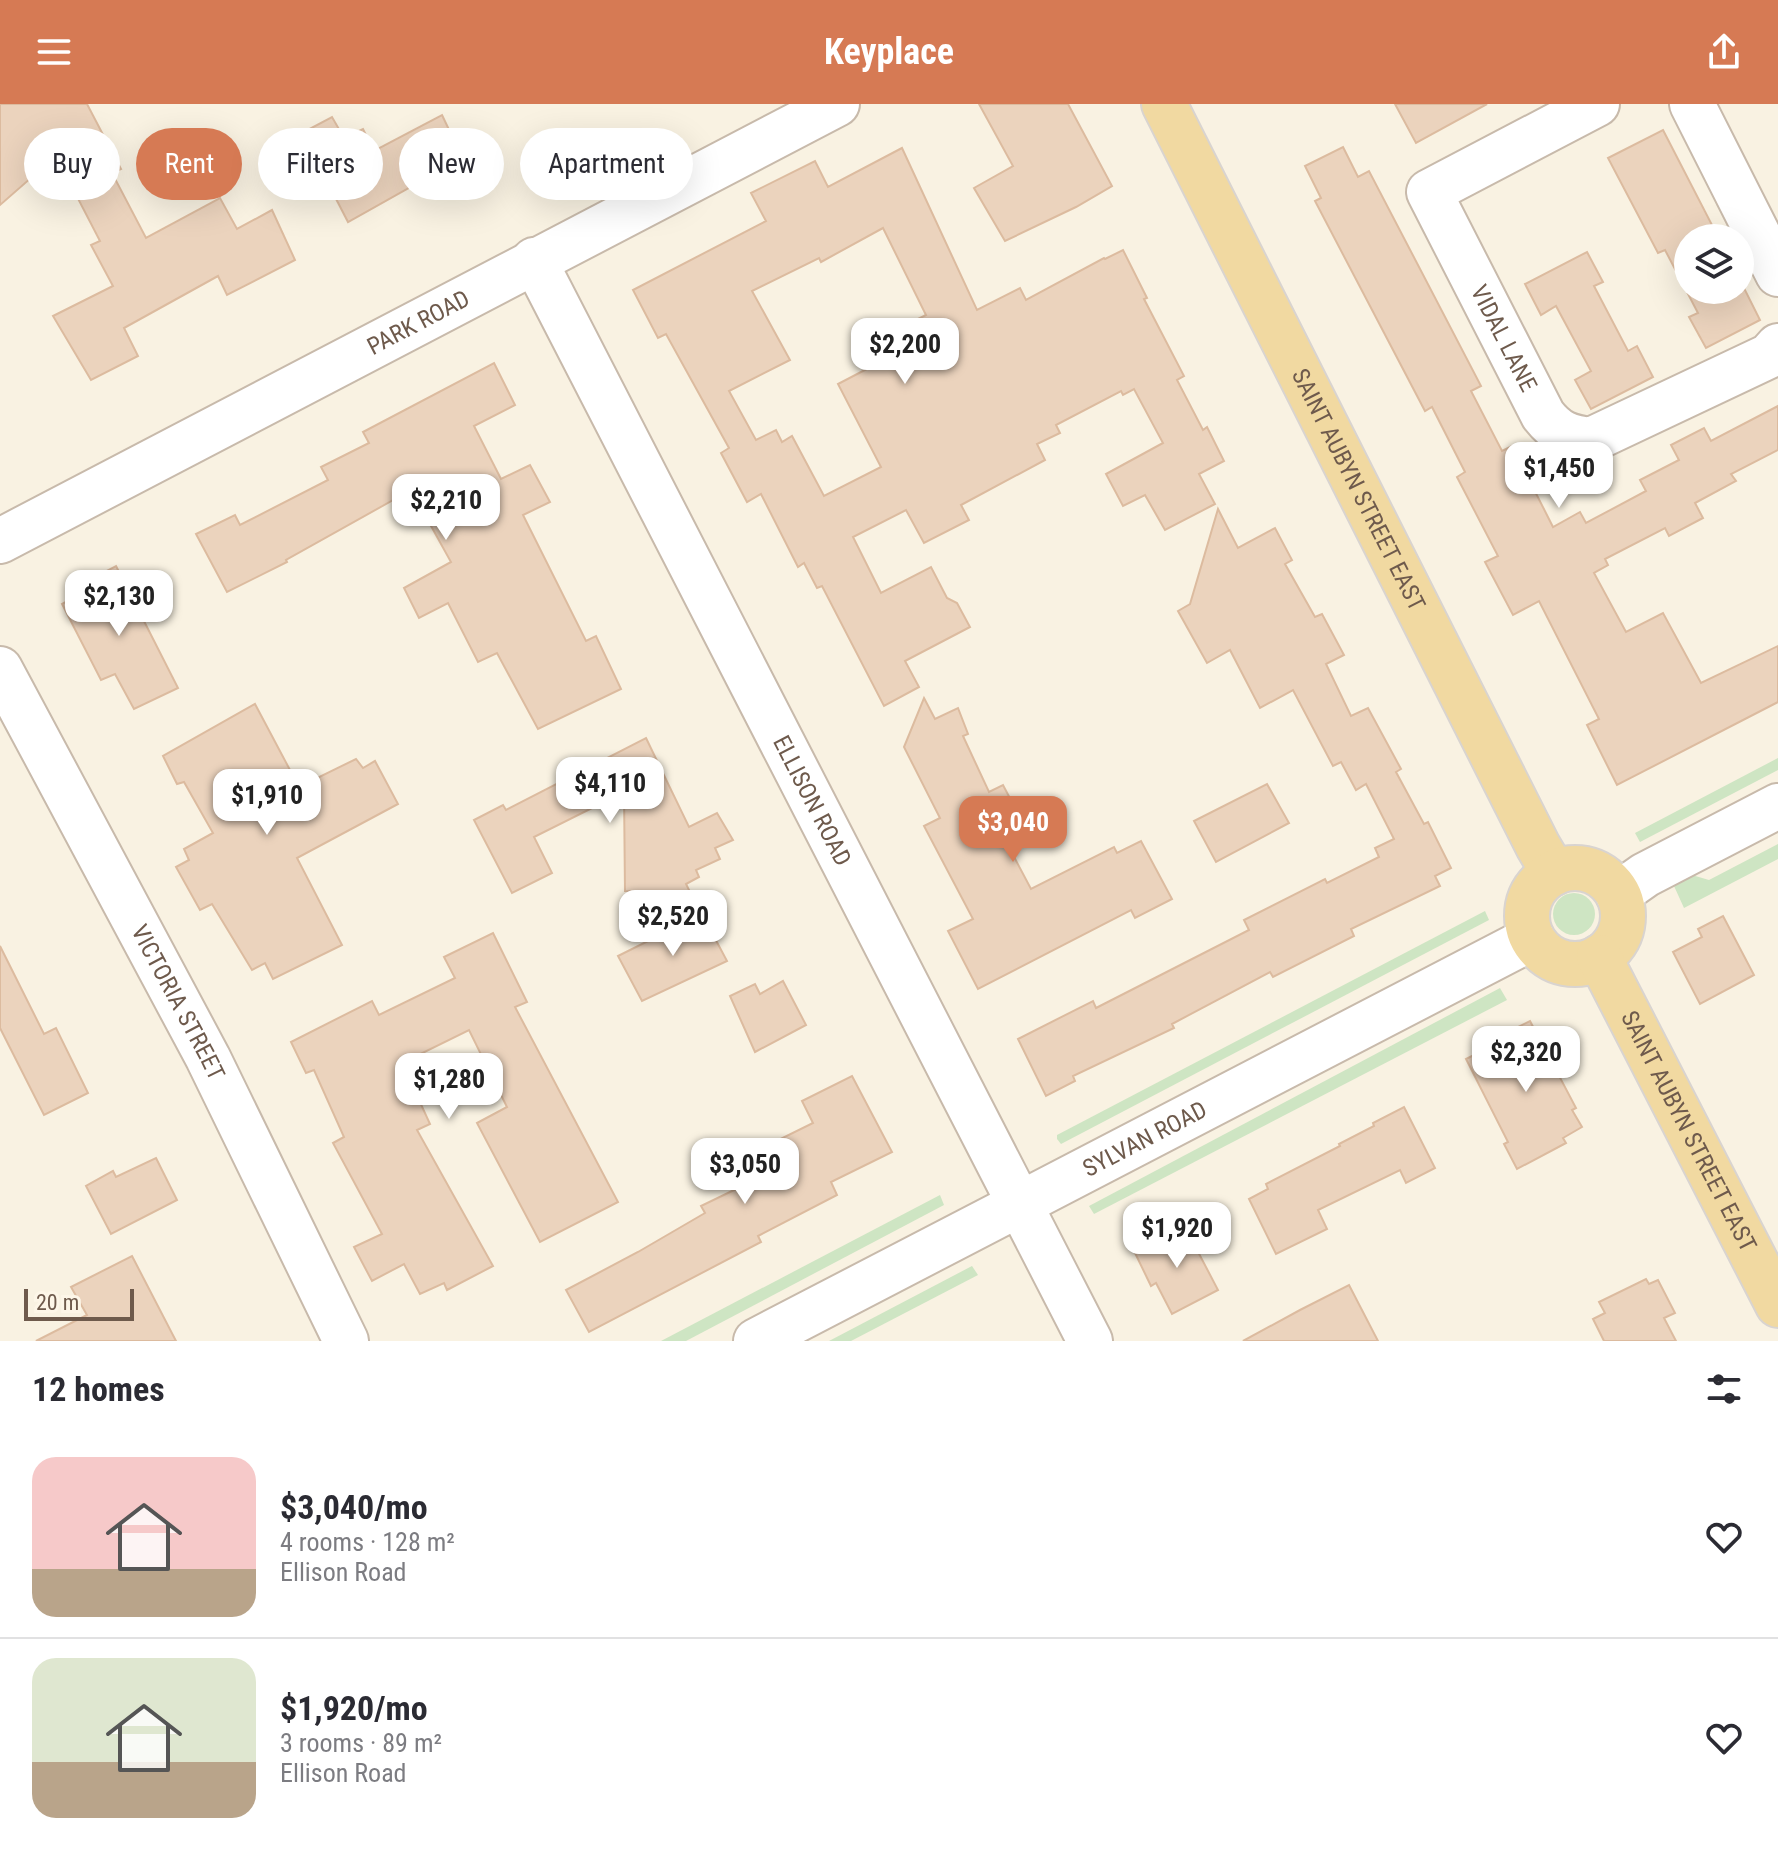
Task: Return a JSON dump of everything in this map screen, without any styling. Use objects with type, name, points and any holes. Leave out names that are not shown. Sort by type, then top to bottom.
[{"type":"main road","name":"SAINT AUBYN STREET EAST","points":[[1164,104],[1554,873]]},
{"type":"main road","points":[[1568,868],[1583,869],[1609,882],[1618,894],[1623,908],[1619,936],[1599,957],[1569,963],[1554,959],[1541,950],[1532,938],[1528,908],[1533,893],[1542,881],[1554,873],[1568,868]]},
{"type":"main road","name":"SAINT AUBYN STREET EAST","points":[[1599,957],[1778,1305]]},
{"type":"street","name":"PARK ROAD","points":[[0,541],[837,104]]},
{"type":"street","name":"VIDAL LANE","points":[[1597,104],[1429,192],[1543,415],[1555,430],[1569,437],[1591,440],[1769,356],[1778,346]]},
{"type":"street","points":[[1692,104],[1778,274]]},
{"type":"street","name":"ELLISON ROAD","points":[[534,260],[1090,1341]]},
{"type":"street","name":"VICTORIA STREET","points":[[0,669],[208,1058],[346,1341]]},
{"type":"street","points":[[1618,894],[1645,875],[1778,806]]},
{"type":"street","name":"SYLVAN ROAD","points":[[756,1341],[1532,938]]},
{"type":"green space","points":[[1778,758],[1778,770],[1640,842],[1635,833]]},
{"type":"green space","points":[[1778,844],[1778,859],[1684,908],[1674,886],[1692,875],[1709,880]]},
{"type":"green space","points":[[1574,893],[1589,899],[1595,914],[1589,929],[1574,935],[1559,929],[1553,914],[1559,899]]},
{"type":"green space","points":[[1485,911],[1489,920],[1061,1144],[1057,1139],[1057,1135]]},
{"type":"green space","points":[[1500,988],[1507,1000],[1094,1214],[1089,1206]]},
{"type":"green space","points":[[940,1195],[944,1205],[686,1341],[661,1341]]},
{"type":"green space","points":[[972,1266],[978,1275],[851,1341],[829,1341]]},
{"type":"building","points":[[0,104],[87,104],[100,128],[24,128],[24,184],[0,205]]},
{"type":"building","points":[[979,104],[1068,104],[1112,186],[1005,241],[974,188],[1013,166]]},
{"type":"building","points":[[1395,104],[1487,104],[1416,143]]},
{"type":"building","points":[[442,115],[448,128],[417,128]]},
{"type":"building","points":[[332,117],[338,128],[311,128]]},
{"type":"building","points":[[1663,130],[1711,224],[1674,224],[1674,267],[1665,250],[1658,253],[1608,158]]},
{"type":"building","points":[[399,138],[399,194],[348,222],[337,200],[383,200],[383,146]]},
{"type":"building","points":[[1343,147],[1358,177],[1369,171],[1481,386],[1471,391],[1502,451],[1512,446],[1553,527],[1580,512],[1586,523],[1646,491],[1640,480],[1679,460],[1671,445],[1704,428],[1711,441],[1778,406],[1778,450],[1731,474],[1736,481],[1695,503],[1703,518],[1669,536],[1665,528],[1605,559],[1608,565],[1594,573],[1626,632],[1663,613],[1701,683],[1778,646],[1778,702],[1617,785],[1587,725],[1599,719],[1539,601],[1513,615],[1485,562],[1498,556],[1457,477],[1465,472],[1432,407],[1425,411],[1315,201],[1321,198],[1305,166]]},
{"type":"building","points":[[902,148],[977,310],[1020,288],[1026,300],[1123,250],[1147,298],[1144,299],[1184,376],[1177,380],[1203,430],[1207,427],[1224,461],[1199,474],[1215,504],[1165,530],[1145,495],[1123,506],[1106,474],[1163,443],[1134,389],[1123,395],[1121,391],[1056,425],[1060,433],[1037,444],[1045,460],[961,505],[969,520],[924,543],[906,510],[853,537],[881,593],[931,567],[947,598],[957,603],[970,627],[905,661],[919,687],[884,706],[822,586],[817,588],[804,563],[798,567],[761,494],[747,502],[721,453],[729,448],[666,334],[658,338],[633,290],[766,221],[751,193],[815,161],[828,187]],"holes":[[[883,228],[926,315],[900,328],[909,347],[838,384],[881,467],[824,496],[792,436],[782,442],[776,430],[756,440],[729,391],[790,360],[752,291],[819,258],[821,262]]]},
{"type":"building","points":[[120,188],[146,238],[216,200],[221,200],[237,229],[272,210],[295,260],[227,295],[218,276],[124,328],[138,356],[91,380],[53,316],[113,286],[91,245],[100,241],[79,200],[120,200]]},
{"type":"building","points":[[1587,252],[1603,282],[1594,286],[1628,351],[1637,346],[1653,377],[1591,409],[1575,380],[1591,371],[1556,306],[1541,315],[1525,284]]},
{"type":"building","points":[[1693,304],[1752,304],[1760,320],[1706,348],[1689,317],[1698,313]]},
{"type":"building","points":[[494,363],[515,405],[474,426],[501,479],[530,465],[550,502],[523,515],[586,641],[596,636],[621,689],[538,729],[497,653],[478,662],[448,603],[419,618],[404,588],[451,562],[411,490],[287,562],[227,592],[196,534],[235,515],[240,525],[328,480],[321,467],[369,443],[363,432]]},
{"type":"building","points":[[1218,509],[1238,548],[1275,528],[1292,560],[1285,564],[1315,617],[1322,614],[1344,655],[1326,664],[1351,716],[1368,708],[1401,769],[1396,772],[1424,824],[1428,822],[1451,868],[1435,876],[1440,886],[1351,929],[1354,936],[1273,977],[1270,972],[1172,1024],[1174,1028],[1073,1076],[1075,1081],[1046,1096],[1018,1039],[1093,1001],[1096,1008],[1249,930],[1244,920],[1325,879],[1327,883],[1379,857],[1375,848],[1394,839],[1366,784],[1356,790],[1341,762],[1333,766],[1293,690],[1260,708],[1230,650],[1207,663],[1178,611],[1190,604]]},
{"type":"building","points":[[116,566],[178,688],[134,709],[115,674],[101,680],[62,604],[81,594],[76,587]]},
{"type":"building","points":[[924,698],[935,719],[958,708],[968,734],[963,736],[989,792],[1003,785],[1023,823],[1002,834],[1031,889],[1114,847],[1117,853],[1141,841],[1172,899],[1135,918],[1131,910],[978,989],[948,931],[973,919],[924,826],[940,818],[904,747]]},
{"type":"building","points":[[255,704],[299,787],[356,759],[363,768],[375,761],[398,804],[297,858],[342,945],[273,979],[265,963],[252,970],[212,904],[200,910],[176,867],[189,860],[184,849],[213,833],[184,782],[177,784],[163,756]]},
{"type":"building","points":[[646,738],[689,827],[717,813],[733,840],[715,848],[720,859],[696,870],[699,877],[686,884],[691,894],[625,891],[624,792],[534,837],[552,873],[512,893],[474,820],[503,805],[506,810]]},
{"type":"building","points":[[1267,784],[1289,823],[1216,862],[1194,821]]},
{"type":"building","points":[[702,914],[727,961],[642,1001],[618,956]]},
{"type":"building","points":[[1723,916],[1754,975],[1700,1004],[1673,952],[1702,937],[1698,929]]},
{"type":"building","points":[[493,933],[527,1002],[515,1007],[618,1202],[540,1242],[477,1123],[507,1107],[469,1030],[402,1063],[430,1124],[417,1130],[493,1266],[447,1290],[444,1283],[420,1294],[404,1264],[372,1281],[354,1247],[382,1234],[333,1143],[344,1137],[314,1070],[306,1073],[291,1042],[372,1001],[379,1015],[455,978],[444,957]]},
{"type":"building","points":[[0,946],[44,1034],[56,1028],[88,1093],[44,1115],[0,1028]]},
{"type":"building","points":[[783,981],[806,1025],[755,1052],[730,996],[755,984],[760,994]]},
{"type":"building","points":[[1530,1021],[1541,1042],[1546,1039],[1561,1070],[1557,1072],[1576,1108],[1572,1110],[1582,1127],[1563,1138],[1566,1143],[1517,1169],[1504,1144],[1508,1142],[1466,1059],[1500,1042],[1498,1037]]},
{"type":"building","points":[[852,1076],[892,1152],[831,1182],[837,1195],[758,1236],[761,1242],[589,1332],[566,1290],[705,1213],[701,1206],[759,1178],[748,1155],[813,1123],[802,1101]]},
{"type":"building","points":[[1404,1107],[1435,1168],[1406,1183],[1400,1170],[1318,1210],[1327,1229],[1276,1254],[1249,1199],[1268,1189],[1266,1184],[1340,1146],[1374,1126],[1373,1123]]},
{"type":"building","points":[[156,1158],[177,1200],[111,1234],[86,1186],[113,1171],[116,1177]]},
{"type":"building","points":[[1185,1227],[1218,1290],[1172,1314],[1156,1283],[1151,1286],[1135,1253]]},
{"type":"building","points":[[132,1256],[176,1341],[36,1341],[87,1315],[71,1287]]},
{"type":"building","points":[[1646,1279],[1649,1284],[1658,1280],[1675,1313],[1664,1318],[1676,1341],[1604,1341],[1593,1319],[1605,1313],[1599,1302]]},
{"type":"building","points":[[1349,1285],[1378,1341],[1243,1341],[1300,1310]]}]
